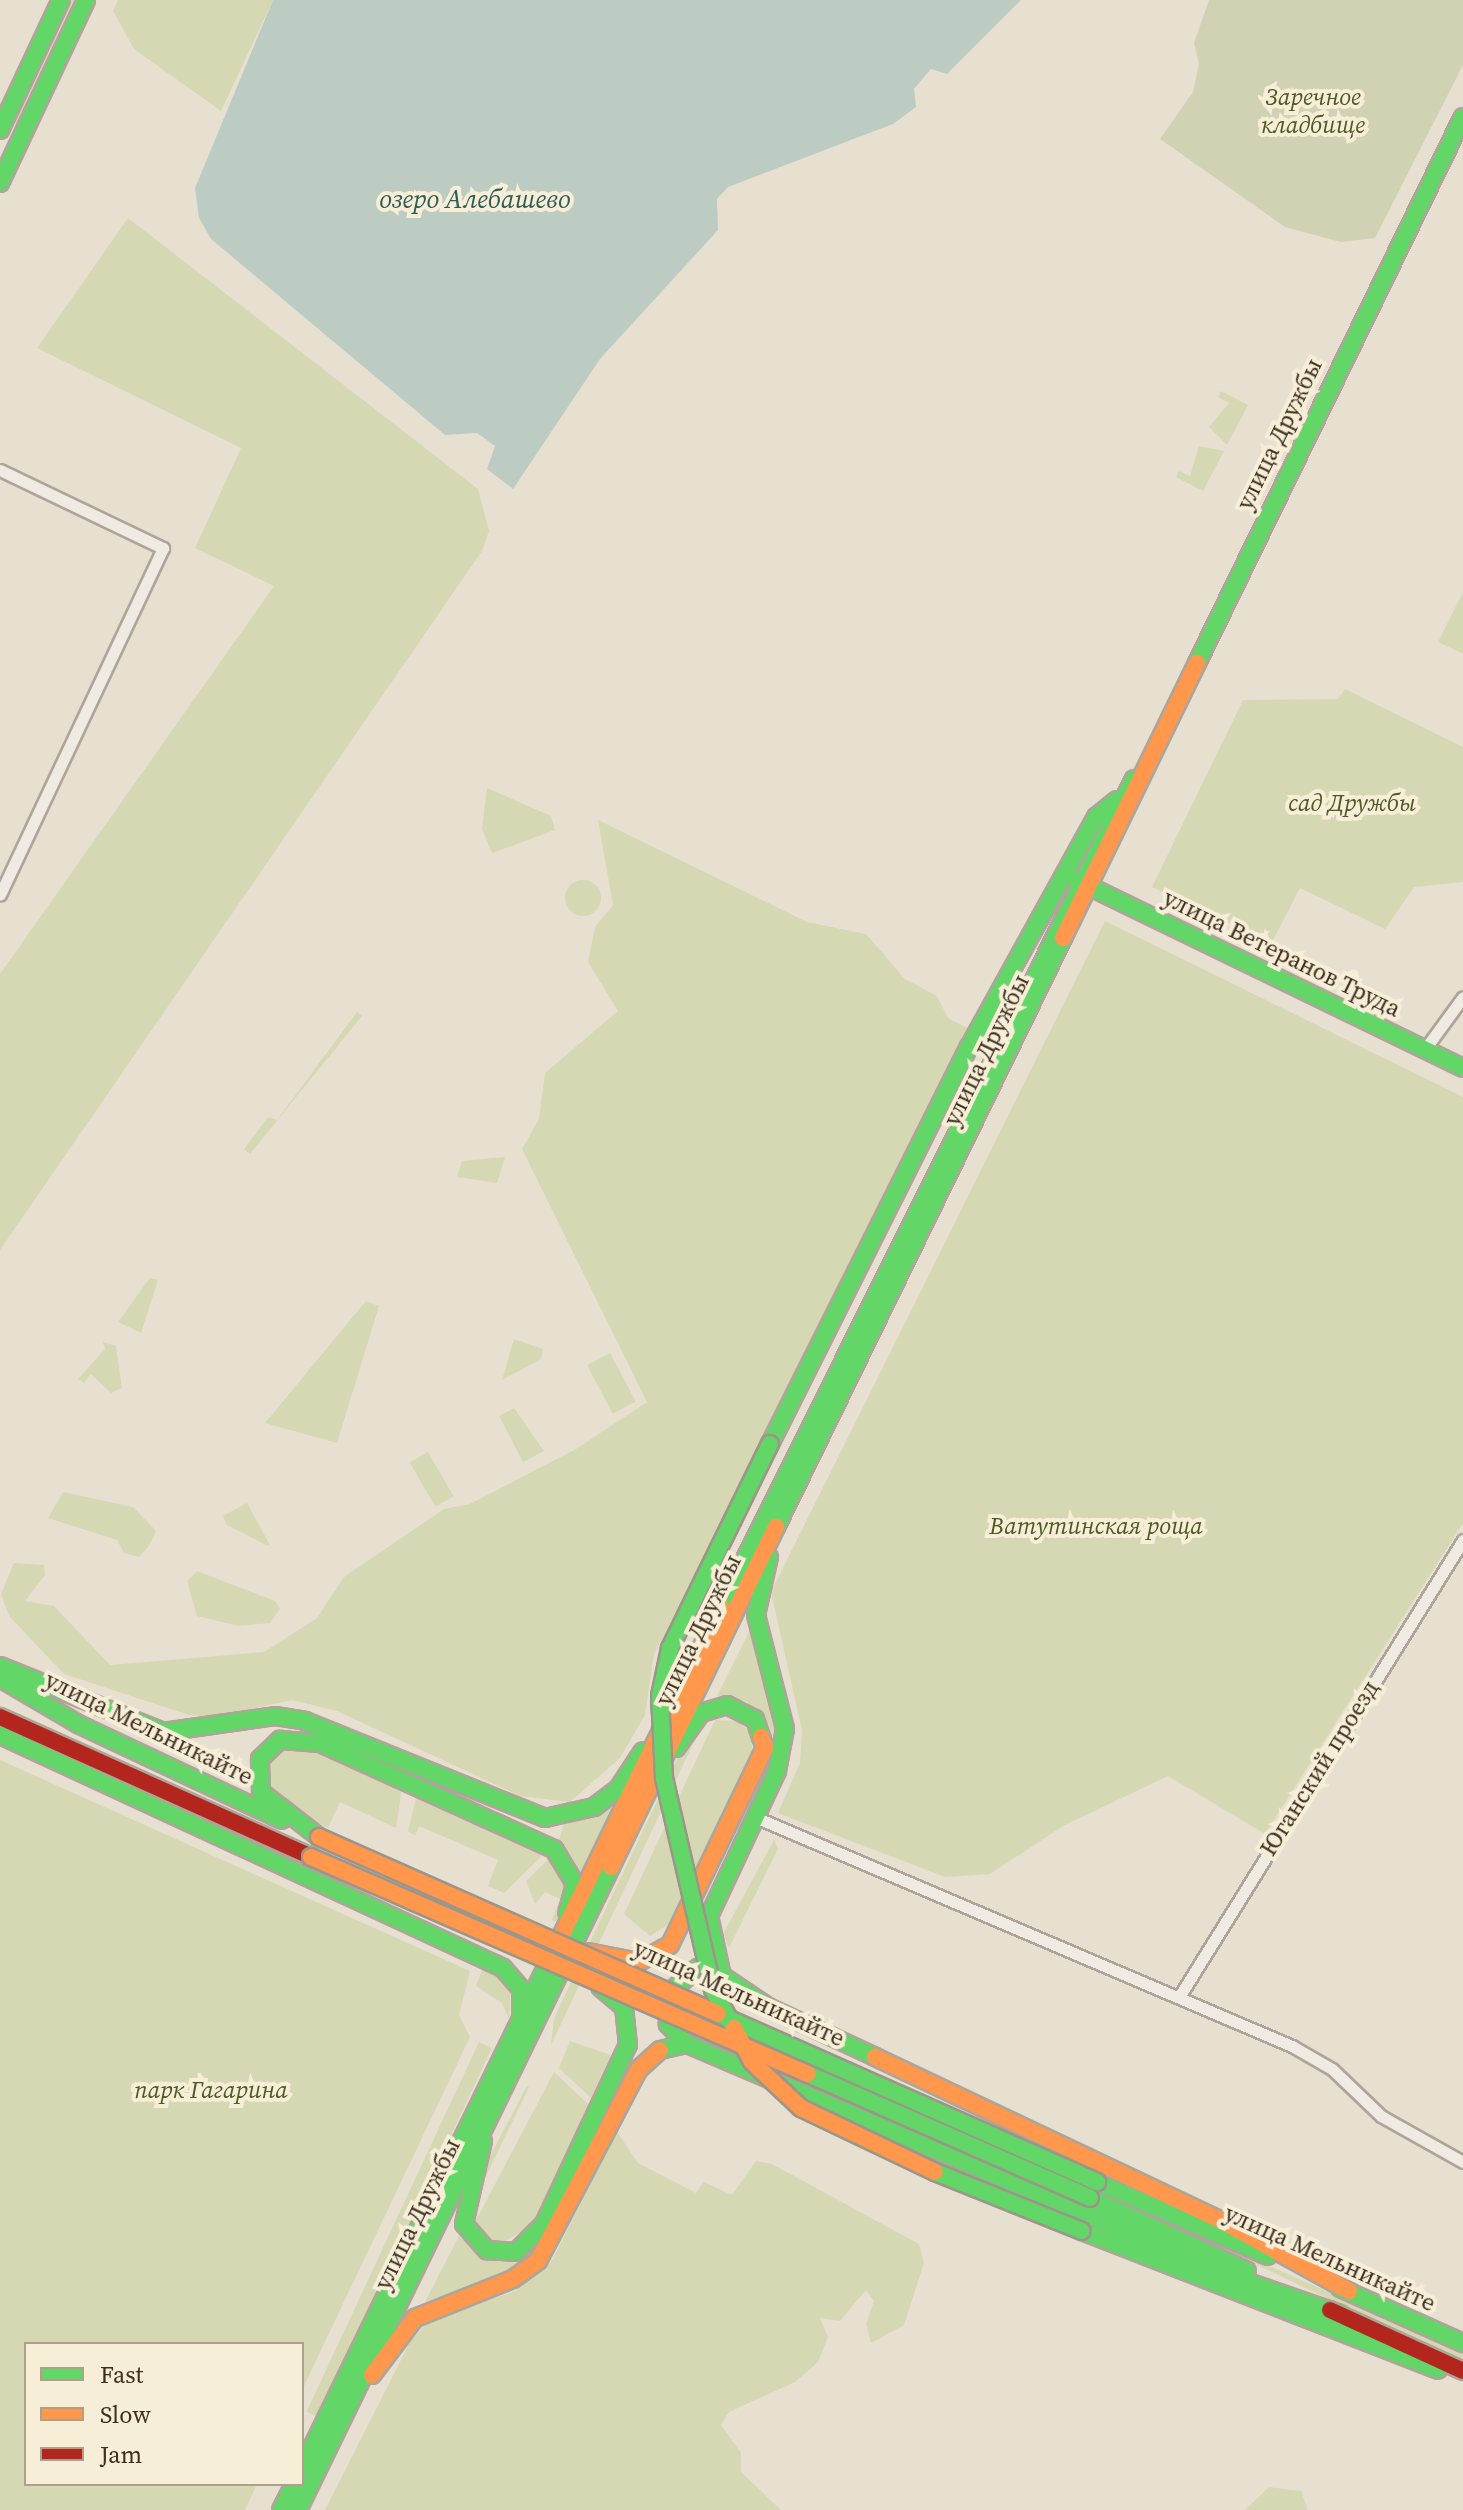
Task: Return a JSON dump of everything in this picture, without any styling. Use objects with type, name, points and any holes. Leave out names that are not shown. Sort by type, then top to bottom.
[{"type":"main road","points":[[0,130],[61,0]]},
{"type":"main road","points":[[0,183],[86,0]]},
{"type":"main road","name":"улица Дружбы","points":[[298,2510],[486,2128],[1140,772],[1463,117]]},
{"type":"main road","name":"улица Дружбы","points":[[304,2464],[679,1698],[1086,885],[1117,800],[1140,772]]},
{"type":"main road","points":[[1117,800],[1096,817],[1062,874],[770,1444],[670,1648],[660,1696],[664,1778],[713,1990],[752,2062],[801,2108],[873,2147],[1463,2377]]},
{"type":"main road","name":"улица Ветеранов Труда","points":[[1062,874],[1463,1068]]},
{"type":"main road","points":[[722,1976],[709,1916],[777,1771],[785,1729],[758,1636],[756,1599],[790,1498]]},
{"type":"main road","points":[[0,1666],[163,1732],[275,1716],[305,1721],[545,1818],[575,1815],[618,1789],[679,1698]]},
{"type":"main road","name":"улица Мельникайте","points":[[0,1678],[78,1724],[319,1837],[588,1952],[1093,2190],[1340,2314],[1463,2371]]},
{"type":"main road","points":[[588,1952],[625,1962],[660,1955],[730,1829],[765,1748],[755,1719],[737,1707],[718,1706],[694,1720],[643,1800]]},
{"type":"main road","name":"улица Мельникайте","points":[[0,1717],[311,1857],[1093,2190],[1349,2291],[1463,2343]]},
{"type":"main road","points":[[0,1735],[503,1968],[521,1989],[521,2019]]},
{"type":"main road","points":[[319,1837],[261,1792],[260,1759],[280,1740],[320,1743],[554,1849],[575,1884],[557,1947]]},
{"type":"main road","points":[[1340,2314],[1236,2278],[687,2044],[668,2024],[670,1992],[698,1968],[722,1976],[768,2007],[1210,2216],[1349,2291]]},
{"type":"main road","points":[[486,2128],[463,2219],[473,2241],[503,2254],[535,2238],[587,2133],[631,2030],[624,2007],[580,1972]]},
{"type":"main road","points":[[343,2420],[402,2329],[538,2261],[639,2069],[661,2049],[687,2044]]},
{"type":"main road","points":[[281,2510],[293,2486]]},
{"type":"street","points":[[0,470],[163,548],[0,895]]},
{"type":"street","points":[[1425,1049],[1463,997]]},
{"type":"street","name":"Юганский проезд","points":[[1179,1997],[1463,1540]]},
{"type":"street","points":[[755,1817],[1179,1997],[1332,2069],[1381,2116],[1463,2162]]},
{"type":"green space","points":[[68,0],[75,0],[20,125],[11,120]]},
{"type":"green space","points":[[118,0],[273,0],[221,111],[134,49],[113,11]]},
{"type":"green space","name":"Заречное кладбище","points":[[1209,0],[1463,0],[1463,65],[1375,238],[1341,242],[1285,227],[1160,139],[1193,92],[1199,64],[1194,43]]},
{"type":"green space","points":[[128,218],[478,489],[489,531],[482,551],[0,1250],[0,974],[274,586],[195,548],[241,448],[37,348]]},
{"type":"green space","points":[[1221,391],[1248,405],[1227,445],[1209,427],[1229,403],[1218,397]]},
{"type":"green space","points":[[1199,446],[1224,451],[1203,491],[1176,477],[1179,471],[1190,476]]},
{"type":"green space","points":[[1463,594],[1463,654],[1438,642]]},
{"type":"green space","name":"сад Дружбы","points":[[1345,689],[1463,747],[1463,882],[1414,887],[1385,929],[1300,888],[1271,944],[1152,887],[1243,700],[1338,699]]},
{"type":"green space","points":[[487,788],[551,816],[555,830],[492,853],[482,829]]},
{"type":"green space","points":[[598,820],[807,922],[866,934],[905,979],[937,996],[948,1018],[971,1030],[654,1654],[645,1715],[620,1758],[570,1802],[520,1796],[337,1711],[292,1700],[217,1717],[189,1715],[64,1674],[9,1616],[1,1594],[14,1563],[44,1565],[45,1575],[25,1601],[54,1606],[110,1665],[264,1652],[317,1618],[344,1577],[444,1509],[470,1504],[576,1449],[647,1402],[522,1149],[539,1119],[545,1073],[618,1011],[588,962],[595,927],[613,905]]},
{"type":"green space","points":[[583,880],[595,886],[601,898],[595,910],[583,916],[571,910],[565,898],[571,886]]},
{"type":"green space","name":"Ватутинская роща","points":[[1105,921],[1463,1097],[1463,1523],[1265,1834],[1168,1776],[1063,1826],[990,1874],[945,1877],[778,1813],[800,1763],[802,1730],[771,1592]]},
{"type":"green space","points":[[357,1012],[362,1016],[250,1154],[244,1149],[268,1117],[277,1120]]},
{"type":"green space","points":[[505,1157],[497,1183],[457,1177],[462,1161]]},
{"type":"green space","points":[[150,1278],[158,1280],[141,1333],[118,1322]]},
{"type":"green space","points":[[366,1301],[379,1306],[337,1443],[265,1423]]},
{"type":"green space","points":[[514,1339],[543,1349],[541,1359],[502,1380]]},
{"type":"green space","points":[[103,1342],[116,1346],[122,1388],[111,1393],[91,1374],[84,1383],[78,1379],[105,1349]]},
{"type":"green space","points":[[610,1353],[636,1402],[613,1414],[587,1365]]},
{"type":"green space","points":[[514,1408],[544,1451],[523,1462],[499,1416]]},
{"type":"green space","points":[[428,1452],[454,1496],[435,1507],[410,1462]]},
{"type":"green space","points":[[63,1492],[133,1507],[156,1531],[149,1546],[139,1557],[124,1553],[117,1540],[48,1518]]},
{"type":"green space","points":[[247,1503],[270,1545],[227,1525],[223,1516]]},
{"type":"green space","points":[[197,1571],[275,1601],[280,1609],[270,1623],[239,1626],[197,1616],[187,1581]]},
{"type":"green space","points":[[751,1628],[775,1706],[774,1739],[746,1701],[717,1696]]},
{"type":"green space","points":[[706,1716],[551,2045],[554,2018],[688,1736]]},
{"type":"green space","points":[[715,1720],[737,1721],[749,1731],[753,1753],[669,1924],[650,1936],[624,1914]]},
{"type":"green space","points":[[287,1747],[332,1755],[402,1788],[396,1828],[340,1802],[328,1828],[280,1804],[264,1771]]},
{"type":"green space","name":"парк Гагарина","points":[[0,1760],[470,1971],[459,2015],[470,2037],[304,2386],[304,2342],[24,2342],[24,2486],[256,2486],[245,2510],[0,2510]]},
{"type":"green space","points":[[624,1790],[581,1883],[558,1843],[564,1824],[599,1811]]},
{"type":"green space","points":[[416,1798],[426,1799],[547,1851],[504,1893],[488,1886],[498,1860],[419,1826],[415,1836],[408,1831]]},
{"type":"green space","points":[[774,1840],[778,1849],[729,1948],[723,1934]]},
{"type":"green space","points":[[552,1856],[567,1886],[557,1922],[552,1920],[560,1899],[545,1892],[535,1904],[526,1881]]},
{"type":"green space","points":[[483,1967],[511,1985],[509,2019],[502,2003],[476,1986]]},
{"type":"green space","points":[[570,2041],[611,2055],[591,2098],[559,2068]]},
{"type":"green space","points":[[479,2042],[492,2048],[319,2418],[307,2412]]},
{"type":"green space","points":[[554,2072],[589,2105],[533,2225],[498,2245],[473,2226]]},
{"type":"green space","points":[[529,2087],[468,2214],[471,2192]]},
{"type":"green space","points":[[617,2132],[638,2163],[696,2193],[704,2182],[732,2195],[756,2161],[772,2164],[919,2244],[924,2263],[904,2325],[871,2343],[866,2324],[874,2301],[866,2290],[840,2321],[820,2318],[828,2337],[818,2362],[795,2382],[729,2412],[721,2425],[741,2453],[741,2472],[781,2510],[325,2510],[410,2342],[432,2318],[516,2291],[551,2262]]},
{"type":"green space","points":[[1144,2211],[1463,2351],[1463,2360],[1318,2294]]},
{"type":"green space","points":[[459,2236],[483,2256],[521,2258],[514,2272],[425,2302]]},
{"type":"green space","points":[[1269,2487],[1301,2491],[1308,2510],[1245,2510]]},
{"type":"water","name":"озеро Алебашево","points":[[273,0],[1021,0],[947,74],[931,69],[914,89],[916,107],[893,124],[728,187],[717,199],[718,230],[600,359],[513,489],[487,469],[495,446],[477,433],[445,435],[211,239],[199,218],[195,188]]},
{"type":"traffic: fast","points":[[0,130],[61,0]]},
{"type":"traffic: fast","points":[[0,183],[86,0]]},
{"type":"traffic: fast","points":[[1197,663],[1463,117]]},
{"type":"traffic: fast","points":[[721,1607],[1134,779]]},
{"type":"traffic: fast","points":[[770,1444],[969,1047],[1096,817],[1117,800]]},
{"type":"traffic: fast","points":[[1076,880],[1463,1068]]},
{"type":"traffic: fast","points":[[776,1527],[1063,938]]},
{"type":"traffic: fast","points":[[734,2028],[713,1990],[664,1778],[660,1696],[670,1648],[770,1444]]},
{"type":"traffic: fast","points":[[769,1557],[756,1615],[785,1729],[777,1771],[709,1916],[722,1976],[768,2007],[875,2057]]},
{"type":"traffic: fast","points":[[0,1666],[163,1732],[275,1716],[305,1721],[545,1818],[594,1807],[618,1789],[643,1751]]},
{"type":"traffic: fast","points":[[0,1678],[78,1724],[282,1820]]},
{"type":"traffic: fast","points":[[676,1748],[701,1713],[727,1705],[755,1719],[761,1737]]},
{"type":"traffic: fast","points":[[0,1735],[503,1968],[521,1989],[521,2017]]},
{"type":"traffic: fast","points":[[319,1837],[261,1792],[260,1759],[280,1740],[320,1743],[554,1849],[575,1884],[567,1913]]},
{"type":"traffic: fast","points":[[298,2510],[611,1867]]},
{"type":"traffic: fast","points":[[304,2464],[553,1953]]},
{"type":"traffic: fast","points":[[687,2044],[668,2024],[670,1992],[698,1968],[720,1976]]},
{"type":"traffic: fast","points":[[483,2141],[464,2224],[487,2250],[516,2252],[544,2224],[628,2045],[624,2007],[600,1987]]},
{"type":"traffic: fast","points":[[718,2014],[1097,2182]]},
{"type":"traffic: fast","points":[[660,2050],[687,2044],[1236,2278],[1340,2314]]},
{"type":"traffic: fast","points":[[808,2074],[1090,2198]]},
{"type":"traffic: fast","points":[[935,2172],[1082,2231]]},
{"type":"traffic: fast","points":[[1097,2182],[1268,2256]]},
{"type":"traffic: fast","points":[[1090,2198],[1247,2271]]},
{"type":"traffic: fast","points":[[1082,2231],[1438,2370]]},
{"type":"traffic: fast","points":[[1340,2288],[1463,2343]]},
{"type":"traffic: fast","points":[[281,2510],[293,2486]]},
{"type":"traffic: slow","points":[[1063,938],[1197,663]]},
{"type":"traffic: slow","points":[[611,1867],[776,1527]]},
{"type":"traffic: slow","points":[[553,1953],[721,1607]]},
{"type":"traffic: slow","points":[[588,1952],[639,1962],[670,1945],[765,1748],[761,1737]]},
{"type":"traffic: slow","points":[[319,1837],[718,2014]]},
{"type":"traffic: slow","points":[[311,1857],[808,2074]]},
{"type":"traffic: slow","points":[[734,2028],[752,2062],[801,2108],[935,2172]]},
{"type":"traffic: slow","points":[[372,2375],[415,2318],[513,2279],[538,2261],[639,2069],[660,2050]]},
{"type":"traffic: slow","points":[[875,2057],[1224,2222],[1349,2291]]},
{"type":"traffic: jam","points":[[0,1717],[311,1857]]},
{"type":"traffic: jam","points":[[1330,2310],[1463,2371]]}]
